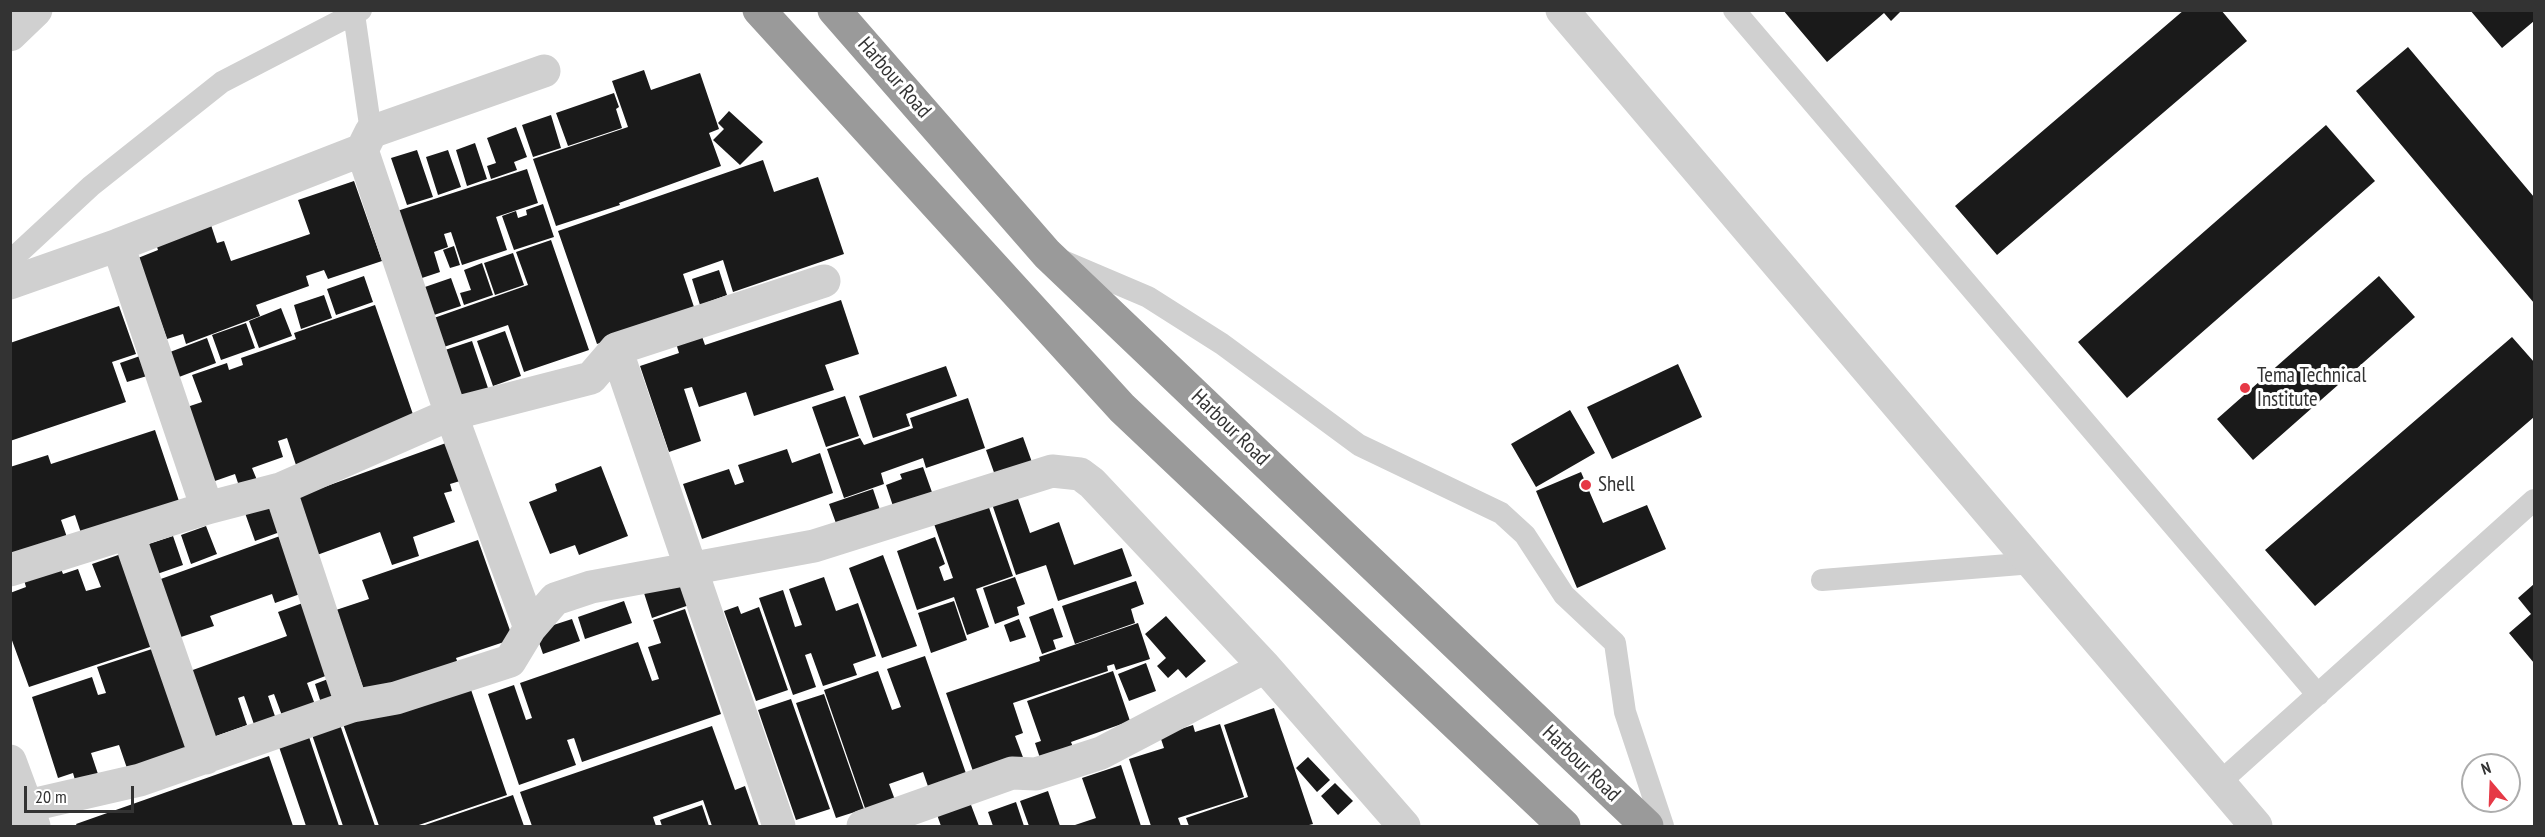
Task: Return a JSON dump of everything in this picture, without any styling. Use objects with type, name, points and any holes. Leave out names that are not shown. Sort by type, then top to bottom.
[{"type":"highway","points":[[759,10],[1122,408],[1564,826]]},
{"type":"highway","name":"Harbour Road","points":[[834,10],[1047,254],[1647,826]]},
{"type":"street","points":[[10,35],[36,10]]},
{"type":"street","points":[[1562,10],[2256,826]]},
{"type":"street","points":[[10,283],[118,245],[367,141],[544,71]]},
{"type":"street","points":[[367,141],[450,414],[530,628]]},
{"type":"street","points":[[118,245],[207,508]]},
{"type":"street","points":[[10,570],[207,508],[280,489],[450,414],[591,378],[616,349],[824,281]]},
{"type":"street","points":[[616,349],[779,826]]},
{"type":"street","points":[[10,761],[26,820],[352,706],[396,698],[510,661],[530,628],[555,599],[591,587],[814,546],[1052,471],[1064,471],[1080,474],[1092,483],[1265,667],[1404,826]]},
{"type":"street","points":[[280,489],[352,706]]},
{"type":"street","points":[[128,533],[206,758]]},
{"type":"street","points":[[862,826],[1012,774],[1036,774],[1101,753],[1265,667]]},
{"type":"lane","points":[[1734,10],[2318,694]]},
{"type":"lane","points":[[10,261],[91,186],[222,82],[358,12],[367,141]]},
{"type":"lane","points":[[1047,254],[1148,297],[1222,344],[1359,445],[1501,513],[1525,535],[1564,595],[1615,643],[1625,712],[1663,826]]},
{"type":"lane","points":[[2219,783],[2535,500]]},
{"type":"lane","points":[[1822,580],[2033,563]]},
{"type":"building","points":[[1783,10],[1902,10],[1891,21],[1884,13],[1827,62]]},
{"type":"building","points":[[2184,10],[2221,10],[2247,41],[1997,255],[1955,206]]},
{"type":"building","points":[[2470,10],[2534,10],[2534,21],[2502,48]]},
{"type":"building","points":[[2408,47],[2534,197],[2534,303],[2356,91]]},
{"type":"building","points":[[644,70],[651,90],[700,73],[719,129],[709,133],[721,166],[619,203],[620,205],[556,226],[533,159],[628,127],[612,81]]},
{"type":"building","points":[[614,93],[622,128],[568,146],[556,113]]},
{"type":"building","points":[[729,111],[763,142],[740,165],[713,140],[724,129],[718,123]]},
{"type":"building","points":[[551,115],[561,148],[533,157],[522,125]]},
{"type":"building","points":[[2326,125],[2375,181],[2127,398],[2078,342]]},
{"type":"building","points":[[516,127],[527,157],[514,162],[517,170],[491,179],[487,166],[496,163],[487,138]]},
{"type":"building","points":[[475,143],[487,179],[467,186],[456,150]]},
{"type":"building","points":[[417,150],[433,197],[407,205],[391,158]]},
{"type":"building","points":[[448,150],[461,187],[438,195],[426,157]]},
{"type":"building","points":[[763,160],[774,192],[818,177],[844,254],[733,292],[723,260],[683,274],[695,310],[597,344],[558,231]]},
{"type":"building","points":[[527,169],[538,203],[496,217],[507,250],[462,265],[451,232],[444,234],[448,247],[434,252],[440,272],[416,280],[394,212]]},
{"type":"building","points":[[354,181],[382,261],[328,279],[324,270],[306,276],[309,286],[256,305],[260,316],[186,344],[183,334],[167,339],[138,258],[158,250],[154,238],[209,219],[217,243],[224,241],[231,261],[310,234],[298,200]]},
{"type":"building","points":[[543,204],[554,237],[514,250],[502,216],[516,211],[518,218],[527,215],[526,210]]},
{"type":"building","points":[[551,240],[589,350],[524,372],[508,325],[441,348],[431,319],[528,285],[516,252]]},
{"type":"building","points":[[454,246],[460,265],[450,268],[443,250]]},
{"type":"building","points":[[513,253],[524,285],[495,295],[484,263]]},
{"type":"building","points":[[482,263],[493,295],[464,305],[460,293],[471,290],[464,270]]},
{"type":"building","points":[[719,270],[727,295],[700,305],[692,279]]},
{"type":"building","points":[[364,276],[373,302],[336,315],[327,289]]},
{"type":"building","points":[[2379,276],[2415,317],[2253,460],[2217,419]]},
{"type":"building","points":[[451,278],[461,306],[431,316],[422,288]]},
{"type":"building","points":[[324,295],[332,318],[301,329],[294,305]]},
{"type":"building","points":[[841,300],[859,354],[825,365],[834,390],[754,416],[746,392],[699,407],[692,387],[684,389],[701,441],[669,452],[640,366],[679,353],[675,340],[700,331],[705,345]]},
{"type":"building","points":[[375,305],[416,423],[298,471],[287,438],[278,441],[283,457],[252,468],[257,480],[239,486],[235,474],[212,482],[187,407],[202,402],[192,375],[227,363],[229,370],[243,365],[241,358],[296,339],[294,333]]},
{"type":"building","points":[[119,306],[136,354],[112,362],[126,402],[10,441],[10,343]]},
{"type":"building","points":[[281,308],[292,336],[259,348],[249,321]]},
{"type":"building","points":[[246,323],[255,348],[221,360],[212,335]]},
{"type":"building","points":[[505,331],[521,376],[493,386],[477,341]]},
{"type":"building","points":[[2512,337],[2534,362],[2534,417],[2315,606],[2265,550]]},
{"type":"building","points":[[207,338],[216,363],[179,377],[170,352]]},
{"type":"building","points":[[472,341],[489,391],[459,401],[442,351]]},
{"type":"building","points":[[140,356],[147,376],[127,382],[120,363]]},
{"type":"building","points":[[1678,364],[1702,417],[1612,459],[1587,407]]},
{"type":"building","points":[[946,366],[957,396],[906,414],[910,426],[873,438],[859,396]]},
{"type":"building","points":[[845,396],[859,436],[826,447],[812,407]]},
{"type":"building","points":[[968,398],[985,448],[926,468],[923,458],[881,473],[884,484],[844,498],[827,449],[860,438],[864,445],[913,428],[910,418]]},
{"type":"building","points":[[1570,410],[1595,453],[1536,487],[1511,444]]},
{"type":"building","points":[[155,430],[181,507],[83,539],[75,515],[61,520],[69,543],[10,562],[10,467],[48,455],[51,464]]},
{"type":"building","points":[[1023,437],[1033,465],[996,478],[986,450]]},
{"type":"building","points":[[446,443],[460,481],[450,484],[452,491],[444,493],[455,522],[413,537],[419,556],[392,565],[380,532],[317,555],[291,499]]},
{"type":"building","points":[[787,449],[792,463],[820,453],[833,493],[702,539],[683,484],[729,469],[735,485],[744,482],[738,465]]},
{"type":"building","points":[[601,466],[628,536],[579,555],[575,545],[550,554],[529,502],[557,491],[555,484]]},
{"type":"building","points":[[923,467],[933,495],[894,509],[886,485],[902,479],[900,474]]},
{"type":"building","points":[[1581,472],[1603,523],[1647,505],[1666,549],[1577,588],[1536,491]]},
{"type":"building","points":[[873,489],[883,519],[837,526],[829,504]]},
{"type":"building","points":[[1016,493],[1030,533],[1059,522],[1074,565],[1122,548],[1132,576],[1058,601],[1046,565],[1016,575],[991,501]]},
{"type":"building","points":[[987,502],[1013,576],[976,589],[989,627],[967,635],[954,597],[917,610],[897,551],[935,537],[945,564],[939,567],[944,581],[953,578],[933,521]]},
{"type":"building","points":[[270,504],[280,532],[255,541],[245,513]]},
{"type":"building","points":[[206,526],[217,554],[191,564],[181,535]]},
{"type":"building","points":[[173,536],[183,565],[157,574],[146,545]]},
{"type":"building","points":[[280,536],[300,594],[275,603],[272,594],[210,616],[214,626],[178,638],[158,580]]},
{"type":"building","points":[[478,540],[513,639],[456,658],[461,672],[367,699],[336,610],[369,599],[362,580]]},
{"type":"building","points":[[127,552],[159,644],[29,687],[10,635],[10,593],[26,587],[22,573],[58,561],[63,574],[78,569],[86,591],[101,587],[92,564]]},
{"type":"building","points":[[883,555],[917,646],[882,658],[849,568]]},
{"type":"building","points":[[824,577],[836,611],[858,603],[876,656],[853,664],[857,675],[823,686],[811,653],[805,655],[816,687],[793,695],[759,598],[783,590],[795,627],[802,625],[789,589]]},
{"type":"building","points":[[1015,577],[1025,604],[1017,607],[1019,615],[995,624],[983,588]]},
{"type":"building","points":[[687,579],[695,603],[652,618],[644,593]]},
{"type":"building","points":[[1136,581],[1144,604],[1131,609],[1135,623],[1075,644],[1062,606]]},
{"type":"building","points":[[2534,584],[2534,663],[2509,633],[2531,614],[2518,598]]},
{"type":"building","points":[[311,600],[336,672],[307,683],[317,710],[284,721],[274,694],[268,696],[277,722],[256,730],[244,696],[238,698],[247,725],[213,737],[190,671],[287,636],[278,612]]},
{"type":"building","points":[[624,601],[632,623],[585,639],[578,617]]},
{"type":"building","points":[[954,601],[967,640],[931,653],[918,613]]},
{"type":"building","points":[[738,606],[741,614],[759,607],[788,690],[756,701],[724,611]]},
{"type":"building","points":[[1053,608],[1063,637],[1053,640],[1056,649],[1042,654],[1029,617]]},
{"type":"building","points":[[685,609],[721,714],[582,762],[574,738],[567,740],[576,765],[519,785],[488,694],[514,685],[526,720],[532,718],[520,683],[638,642],[652,681],[659,679],[648,647],[661,643],[653,620]]},
{"type":"building","points":[[1166,616],[1206,661],[1186,678],[1178,669],[1168,678],[1157,666],[1166,658],[1145,634]]},
{"type":"building","points":[[572,619],[580,641],[543,654],[535,631]]},
{"type":"building","points":[[1019,619],[1026,637],[1010,642],[1004,625]]},
{"type":"building","points":[[1138,623],[1150,659],[1116,670],[1114,664],[1107,666],[1108,671],[1013,703],[1023,733],[1015,736],[1024,760],[975,777],[946,693],[1040,661],[1039,657]]},
{"type":"building","points":[[155,648],[191,754],[129,774],[119,745],[91,753],[100,780],[77,787],[73,773],[58,778],[32,697],[92,677],[98,695],[106,693],[97,667]]},
{"type":"building","points":[[925,656],[969,782],[931,795],[923,772],[889,784],[895,800],[866,811],[824,690],[878,671],[892,710],[901,707],[887,669]]},
{"type":"building","points":[[1146,663],[1156,691],[1129,701],[1118,674]]},
{"type":"building","points":[[1113,671],[1130,721],[1071,742],[1076,755],[1043,767],[1035,743],[1041,741],[1027,701]]},
{"type":"building","points":[[328,679],[337,702],[322,706],[315,684]]},
{"type":"building","points":[[468,681],[507,795],[416,826],[379,826],[343,724]]},
{"type":"building","points":[[824,694],[864,809],[836,818],[796,703]]},
{"type":"building","points":[[791,699],[830,809],[796,820],[758,710]]},
{"type":"building","points":[[1274,708],[1313,824],[1305,826],[1189,826],[1186,818],[1248,797],[1224,725]]},
{"type":"building","points":[[337,716],[375,826],[343,826],[309,726]]},
{"type":"building","points":[[1220,724],[1244,797],[1178,818],[1181,826],[1151,826],[1129,759],[1164,748],[1160,736],[1193,725],[1195,732]]},
{"type":"building","points":[[712,726],[735,790],[745,786],[759,826],[712,826],[703,800],[653,817],[656,826],[532,826],[520,792]]},
{"type":"building","points":[[308,734],[339,826],[306,826],[278,744]]},
{"type":"building","points":[[269,756],[293,826],[77,826],[76,824]]},
{"type":"building","points":[[1308,757],[1330,780],[1317,792],[1296,768]]},
{"type":"building","points":[[1121,765],[1141,826],[1072,826],[1096,818],[1082,778]]},
{"type":"building","points":[[1335,783],[1353,801],[1338,815],[1321,796]]},
{"type":"building","points":[[1048,791],[1060,826],[1029,826],[1020,801]]},
{"type":"building","points":[[513,795],[524,826],[422,826]]},
{"type":"building","points":[[968,797],[979,826],[941,826],[935,809]]},
{"type":"building","points":[[1016,802],[1024,826],[993,826],[988,812]]},
{"type":"building","points":[[702,805],[709,826],[662,826],[660,820]]},
{"type":"place","name":"Tema Technical Institute","points":[[2245,388]]},
{"type":"place","name":"Shell","points":[[1586,485]]}]
